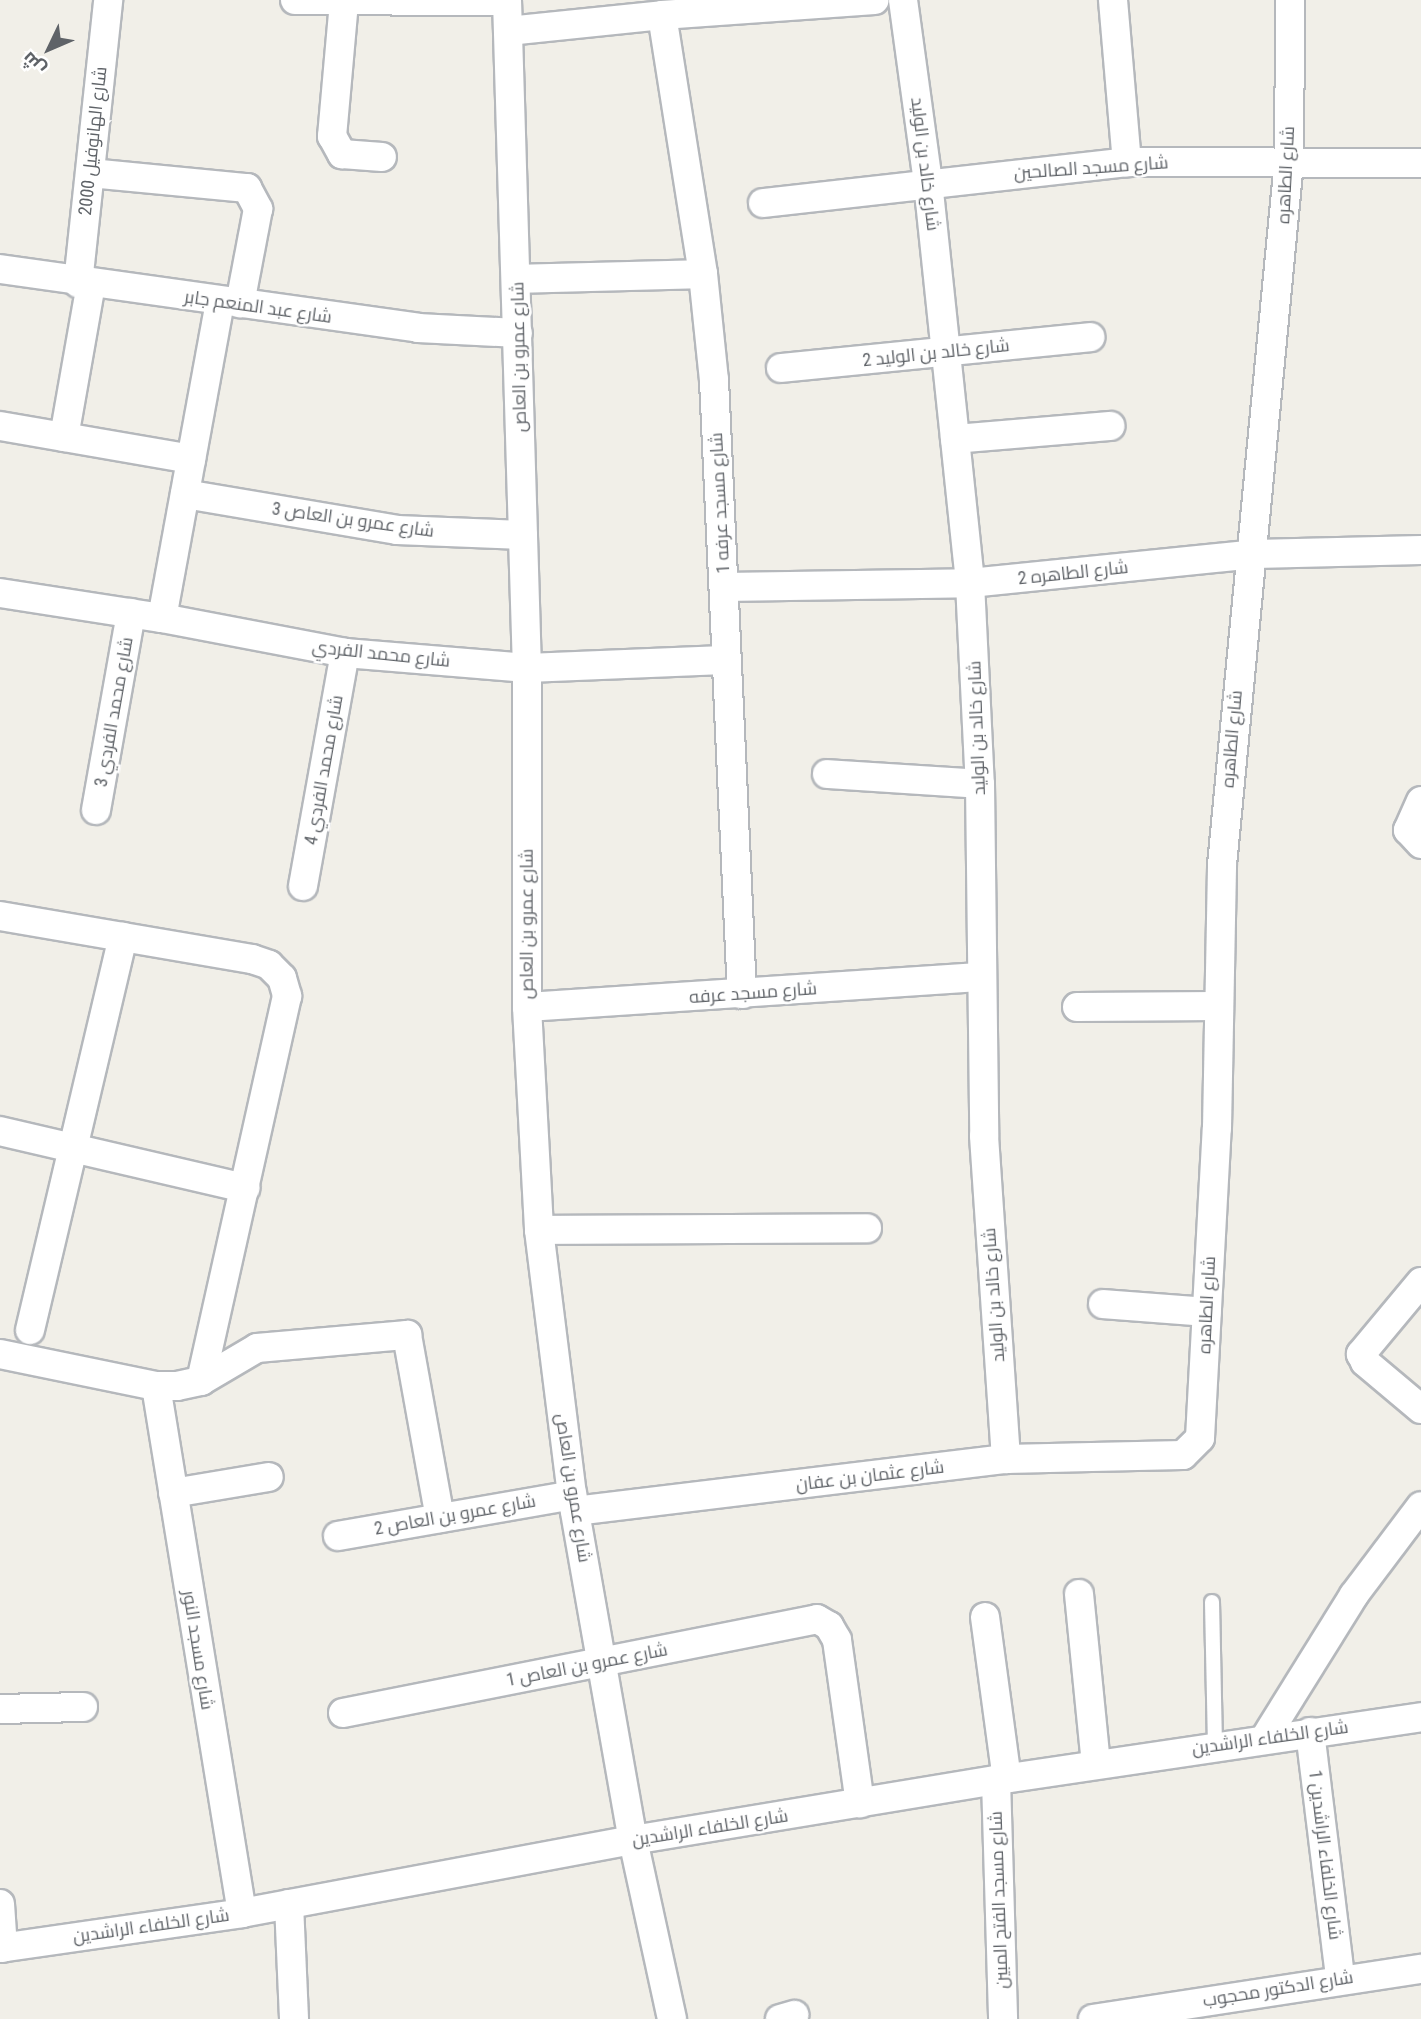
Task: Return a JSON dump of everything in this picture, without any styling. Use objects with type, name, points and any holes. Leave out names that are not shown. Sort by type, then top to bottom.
[{"type":"street","name":"شارع الهانوفيل 2000","points":[[64,437],[84,284],[90,173],[108,0]]},
{"type":"street","points":[[295,0],[507,0]]},
{"type":"street","name":"شارع عمرو بن العاص","points":[[507,0],[527,668],[527,1007],[539,1230],[574,1503],[634,1840],[672,2019]]},
{"type":"street","points":[[508,31],[662,15],[874,0]]},
{"type":"street","name":"شارع خالد بن الوليد","points":[[903,0],[929,182],[970,583],[980,784],[979,976],[984,1136],[1006,1460]]},
{"type":"street","points":[[1113,0],[1127,162]]},
{"type":"street","name":"شارع الطاهره","points":[[1166,1457],[1183,1455],[1200,1438],[1217,1006],[1234,704],[1255,554],[1289,162],[1290,0]]},
{"type":"street","points":[[344,2],[332,136],[342,154],[382,157]]},
{"type":"street","name":"شارع مسجد عرفه 1","points":[[662,15],[703,274],[713,380],[724,587],[724,660],[742,995]]},
{"type":"street","name":"شارع مسجد الصالحين","points":[[763,203],[929,182],[1127,162],[1421,163]]},
{"type":"street","points":[[90,173],[247,188],[258,209],[230,302],[191,459],[162,618]]},
{"type":"street","name":"شارع عبد المنعم جابر","points":[[0,269],[84,284],[418,328],[517,333]]},
{"type":"street","points":[[517,279],[703,274]]},
{"type":"street","name":"شارع خالد بن الوليد 2","points":[[781,368],[1090,337]]},
{"type":"street","points":[[0,426],[191,459]]},
{"type":"street","points":[[955,439],[1110,426]]},
{"type":"street","name":"شارع عمرو بن العاص 3","points":[[185,494],[397,530],[523,535]]},
{"type":"street","name":"شارع الطاهره 2","points":[[724,587],[970,583],[1255,554],[1421,550]]},
{"type":"street","name":"شارع محمد الفردي","points":[[0,593],[162,618],[345,653],[527,668],[724,660]]},
{"type":"street","name":"شارع محمد الفردي 3","points":[[96,810],[131,613]]},
{"type":"street","name":"شارع محمد الفردي 4","points":[[303,886],[345,653]]},
{"type":"street","points":[[827,774],[980,784]]},
{"type":"street","points":[[1421,801],[1408,830],[1421,844]]},
{"type":"street","points":[[0,916],[252,959],[269,965],[282,978],[287,996],[201,1381]]},
{"type":"street","points":[[30,1330],[122,937]]},
{"type":"street","name":"شارع مسجد عرفه","points":[[527,1007],[742,995],[979,976]]},
{"type":"street","points":[[1077,1007],[1217,1006]]},
{"type":"street","points":[[0,1131],[244,1188]]},
{"type":"street","points":[[539,1230],[867,1228]]},
{"type":"street","points":[[1421,1282],[1361,1354],[1421,1409]]},
{"type":"street","points":[[1103,1304],[1207,1312]]},
{"type":"street","points":[[0,1354],[156,1387],[201,1381],[257,1348],[407,1335],[440,1518]]},
{"type":"street","name":"شارع مسجد النور","points":[[156,1387],[242,1913]]},
{"type":"street","name":"شارع عثمان بن عفان","points":[[574,1503],[1006,1460],[1166,1457]]},
{"type":"street","points":[[173,1493],[269,1476]]},
{"type":"street","name":"شارع عمرو بن العاص 2","points":[[338,1536],[440,1518],[574,1503]]},
{"type":"street","points":[[1265,1738],[1354,1595],[1421,1506]]},
{"type":"street","points":[[1079,1594],[1096,1764]]},
{"type":"street","name":"شارع مسجد الفتح المبين","points":[[985,1617],[1001,1780],[1003,2019]]},
{"type":"street","name":"شارع عمرو بن العاص 1","points":[[343,1713],[817,1619],[829,1626],[837,1640],[860,1803]]},
{"type":"street","points":[[0,1709],[83,1707]]},
{"type":"street","name":"شارع الخلفاء الراشدين","points":[[1,1948],[242,1913],[634,1840],[1096,1764],[1421,1717]]},
{"type":"street","name":"شارع الخلفاء الراشدين 1","points":[[1310,1732],[1340,1978]]},
{"type":"street","points":[[0,1904],[1,1948]]},
{"type":"street","points":[[289,1905],[294,2019]]},
{"type":"street","name":"شارع الدكتور محجوب","points":[[1093,2019],[1340,1978],[1421,1969]]},
{"type":"lane","points":[[1212,1602],[1215,1745]]}]
